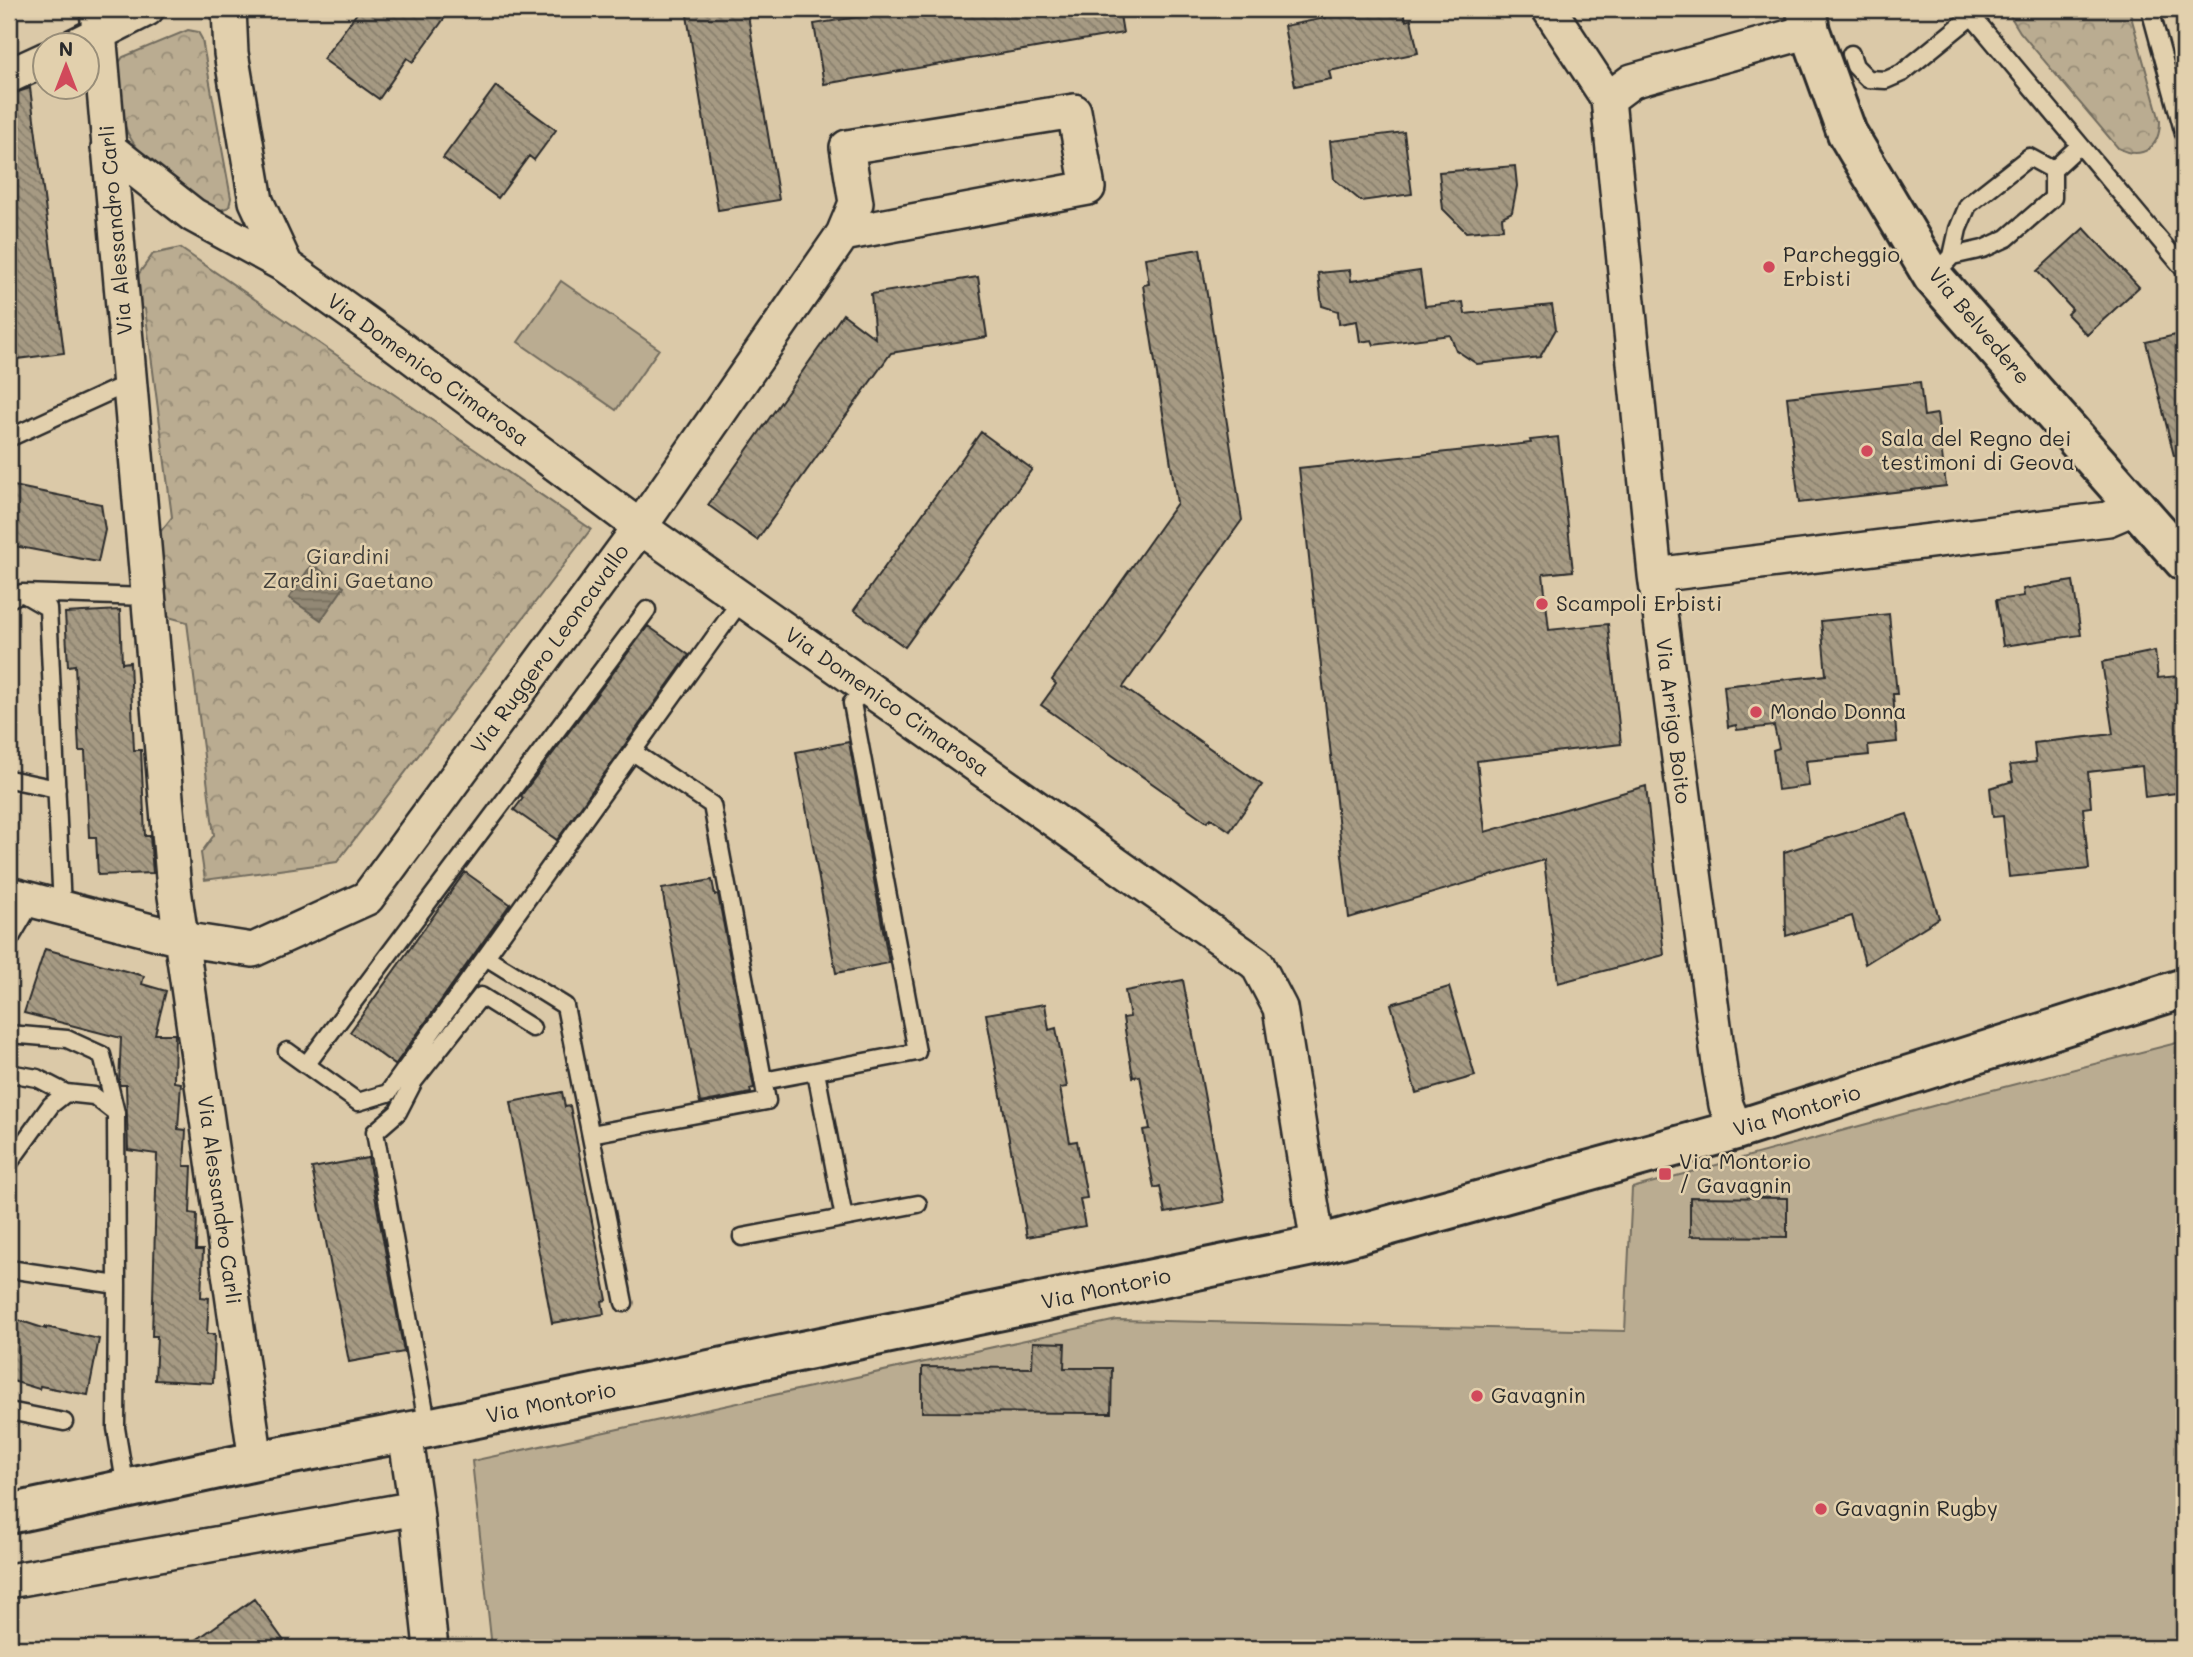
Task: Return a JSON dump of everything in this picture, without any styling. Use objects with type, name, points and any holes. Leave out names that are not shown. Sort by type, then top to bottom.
[{"type":"street","points":[[90,29],[147,9]]},
{"type":"street","name":"Via Domenico Cimarosa","points":[[229,9],[231,52],[256,201],[286,266]]},
{"type":"street","name":"Via Arrigo Boito","points":[[1549,9],[1608,99],[1655,575],[1720,1071],[1726,1105],[1736,1130]]},
{"type":"street","points":[[1608,99],[1632,81],[1808,20]]},
{"type":"street","name":"Via Belvedere","points":[[1808,20],[1847,133],[1943,267],[2136,507],[2184,561]]},
{"type":"street","name":"Via Alessandro Carli","points":[[90,29],[108,148],[181,939],[256,1461]]},
{"type":"street","points":[[9,76],[32,65]]},
{"type":"street","name":"Via Ruggero Leoncavallo","points":[[181,939],[253,950],[367,898],[639,527],[843,234],[856,202],[847,147],[1074,111],[1088,188],[843,234]]},
{"type":"street","name":"Via Domenico Cimarosa","points":[[108,148],[193,215],[286,266],[391,341],[639,527],[1257,964],[1279,1008],[1318,1245]]},
{"type":"street","points":[[1655,575],[2108,519],[2136,507]]},
{"type":"street","points":[[35,901],[181,939]]},
{"type":"street","name":"Via Montorio","points":[[9,1514],[256,1461],[1318,1245],[1736,1130],[2184,988]]},
{"type":"street","points":[[416,1430],[416,1508],[432,1648]]},
{"type":"street","points":[[9,1581],[416,1508]]},
{"type":"lane","points":[[2150,9],[2184,134]]},
{"type":"lane","points":[[1851,54],[1855,66],[1868,79],[1886,80],[1902,73],[1972,12],[2184,269]]},
{"type":"lane","points":[[1943,267],[2007,238],[2053,198],[2053,170],[2080,145]]},
{"type":"lane","points":[[1943,267],[1968,205],[2029,157],[2053,170]]},
{"type":"lane","points":[[9,438],[129,383]]},
{"type":"lane","points":[[16,596],[148,597]]},
{"type":"lane","points":[[9,941],[35,901],[57,789],[48,608],[16,596]]},
{"type":"lane","points":[[287,1051],[358,1102],[388,1093],[742,599]]},
{"type":"lane","points":[[306,1065],[647,610]]},
{"type":"lane","points":[[764,1081],[917,1052],[852,703],[867,688]]},
{"type":"lane","points":[[591,1134],[767,1101],[712,805],[633,752]]},
{"type":"lane","points":[[9,779],[57,789]]},
{"type":"lane","points":[[486,957],[565,1006],[624,1303]]},
{"type":"lane","points":[[416,1430],[374,1132],[398,1112],[414,1081],[481,996],[531,1028]]},
{"type":"lane","points":[[9,1034],[67,1039],[102,1055],[116,1113],[116,1428],[126,1489]]},
{"type":"lane","points":[[816,1072],[844,1218]]},
{"type":"lane","points":[[9,1073],[37,1078],[66,1093],[94,1096],[116,1113]]},
{"type":"lane","points":[[9,1163],[51,1105],[66,1093]]},
{"type":"lane","points":[[742,1237],[918,1204]]},
{"type":"lane","points":[[9,1269],[117,1285]]},
{"type":"lane","points":[[9,1411],[64,1422]]},
{"type":"green space","points":[[2006,9],[2129,9],[2160,121],[2153,144],[2142,152],[2135,153],[2118,148],[2020,32]]},
{"type":"green space","points":[[188,30],[198,32],[202,39],[231,198],[229,207],[218,211],[174,182],[149,161],[129,136],[122,116],[118,64],[123,57]]},
{"type":"green space","name":"Giardini Zardini Gaetano","points":[[180,248],[591,529],[337,862],[205,880],[201,853],[214,835],[187,622],[161,615],[164,578],[153,569],[150,545],[172,517],[145,309],[134,302],[138,275],[153,254]]},
{"type":"green space","points":[[561,281],[659,349],[616,410],[518,342]]},
{"type":"green space","name":"Gavagnin","points":[[2184,1041],[2184,1648],[492,1648],[472,1461],[1117,1320],[1625,1331],[1632,1188],[1973,1095]]},
{"type":"shaded area","points":[[312,564],[344,587],[321,620],[289,598]]},
{"type":"building","points":[[360,9],[451,9],[413,62],[407,58],[379,99],[323,59]]},
{"type":"building","points":[[686,9],[747,9],[779,200],[718,210]]},
{"type":"building","points":[[906,9],[1119,9],[1123,33],[824,84],[814,24]]},
{"type":"building","points":[[1324,9],[1403,9],[1406,21],[1411,19],[1418,53],[1329,71],[1331,79],[1295,86],[1284,26],[1326,18]]},
{"type":"building","points":[[496,86],[556,130],[534,160],[529,156],[498,198],[443,158]]},
{"type":"building","points":[[30,88],[64,353],[9,360],[9,95]]},
{"type":"building","points":[[1404,132],[1412,194],[1361,201],[1334,179],[1330,141]]},
{"type":"building","points":[[1515,166],[1517,186],[1512,212],[1502,217],[1503,229],[1466,232],[1443,209],[1439,172]]},
{"type":"building","points":[[2084,228],[2139,287],[2087,335],[2067,314],[2072,309],[2037,271]]},
{"type":"building","points":[[1200,249],[1242,520],[1123,687],[1262,785],[1230,831],[1211,818],[1207,822],[1041,705],[1056,684],[1052,680],[1177,503],[1143,285],[1149,284],[1145,258]]},
{"type":"building","points":[[1350,270],[1351,281],[1420,271],[1425,306],[1463,302],[1465,314],[1552,305],[1556,329],[1540,357],[1477,364],[1456,350],[1450,335],[1374,345],[1372,340],[1360,342],[1357,321],[1339,324],[1338,311],[1322,306],[1318,273]]},
{"type":"building","points":[[978,277],[987,337],[891,353],[757,540],[708,505],[843,314],[875,338],[871,294]]},
{"type":"building","points":[[2184,333],[2184,455],[2174,456],[2146,342]]},
{"type":"building","name":"Sala del Regno dei testimoni di Geova","points":[[1920,382],[1924,416],[1937,414],[1946,486],[1799,503],[1787,397]]},
{"type":"building","points":[[981,432],[1032,469],[905,647],[854,610]]},
{"type":"building","points":[[1558,437],[1573,571],[1543,574],[1549,630],[1608,624],[1621,744],[1477,761],[1485,832],[1646,786],[1664,955],[1558,983],[1544,860],[1349,918],[1299,468],[1531,443],[1530,440]]},
{"type":"building","points":[[9,485],[101,504],[105,530],[98,562],[9,545]]},
{"type":"building","points":[[2073,581],[2081,635],[2003,646],[1996,600],[2024,596],[2023,589]]},
{"type":"building","points":[[120,610],[122,663],[130,662],[134,750],[141,750],[145,836],[150,836],[153,873],[98,875],[96,837],[89,837],[85,751],[79,751],[75,665],[68,666],[65,613]]},
{"type":"building","points":[[1889,614],[1897,694],[1893,694],[1897,742],[1868,745],[1869,755],[1806,761],[1809,786],[1778,790],[1773,750],[1779,748],[1774,726],[1737,730],[1736,725],[1728,727],[1724,686],[1826,675],[1821,621]]},
{"type":"building","points":[[648,626],[689,655],[557,840],[514,810],[523,798],[521,796]]},
{"type":"building","points":[[2155,651],[2158,678],[2178,676],[2180,692],[2184,691],[2184,792],[2145,797],[2142,766],[2088,772],[2091,807],[2083,808],[2089,869],[2009,877],[2003,816],[1993,817],[1990,788],[2013,781],[2010,765],[2036,762],[2034,743],[2113,734],[2102,662]]},
{"type":"building","points":[[849,742],[889,963],[836,973],[796,752]]},
{"type":"building","points":[[1907,814],[1939,918],[1865,964],[1852,916],[1786,936],[1784,852]]},
{"type":"building","points":[[465,872],[510,904],[395,1065],[350,1032]]},
{"type":"building","points":[[712,880],[715,895],[718,894],[754,1088],[750,1089],[751,1093],[700,1103],[662,889]]},
{"type":"building","points":[[45,949],[144,976],[142,984],[166,991],[155,1034],[175,1034],[174,1082],[181,1083],[178,1129],[186,1130],[184,1166],[192,1166],[190,1213],[197,1214],[196,1250],[203,1250],[201,1297],[209,1298],[207,1334],[215,1334],[213,1383],[155,1380],[157,1336],[152,1336],[157,1154],[128,1150],[126,1085],[119,1083],[121,1038],[24,1013]]},
{"type":"building","points":[[1183,980],[1224,1202],[1165,1213],[1160,1186],[1154,1188],[1143,1130],[1150,1129],[1140,1076],[1133,1077],[1123,1018],[1130,1017],[1125,991]]},
{"type":"building","points":[[1449,987],[1475,1076],[1416,1093],[1391,1004]]},
{"type":"building","points":[[1045,1004],[1049,1030],[1056,1028],[1067,1087],[1060,1088],[1070,1142],[1077,1141],[1087,1198],[1080,1199],[1085,1226],[1027,1237],[986,1014]]},
{"type":"building","points":[[562,1092],[565,1107],[570,1106],[607,1300],[602,1301],[604,1314],[552,1323],[511,1102]]},
{"type":"building","points":[[368,1158],[404,1352],[349,1362],[312,1168]]},
{"type":"building","points":[[1690,1197],[1787,1198],[1787,1237],[1690,1236]]},
{"type":"building","points":[[9,1317],[46,1329],[99,1339],[88,1395],[40,1386],[39,1389],[9,1380]]},
{"type":"building","points":[[1033,1342],[1065,1343],[1064,1368],[1112,1368],[1111,1413],[922,1412],[922,1367],[1032,1368]]},
{"type":"building","points":[[254,1599],[289,1648],[185,1648]]},
{"type":"place","name":"Parcheggio Erbisti","points":[[1769,267]]},
{"type":"place","name":"Sala del Regno dei testimoni di Geova","points":[[1867,451]]},
{"type":"place","name":"Scampoli Erbisti","points":[[1542,604]]},
{"type":"place","name":"Mondo Donna","points":[[1756,712]]},
{"type":"place","name":"Via Montorio / Gavagnin","points":[[1665,1174]]},
{"type":"place","name":"Gavagnin","points":[[1477,1396]]},
{"type":"place","name":"Gavagnin Rugby","points":[[1821,1509]]}]
